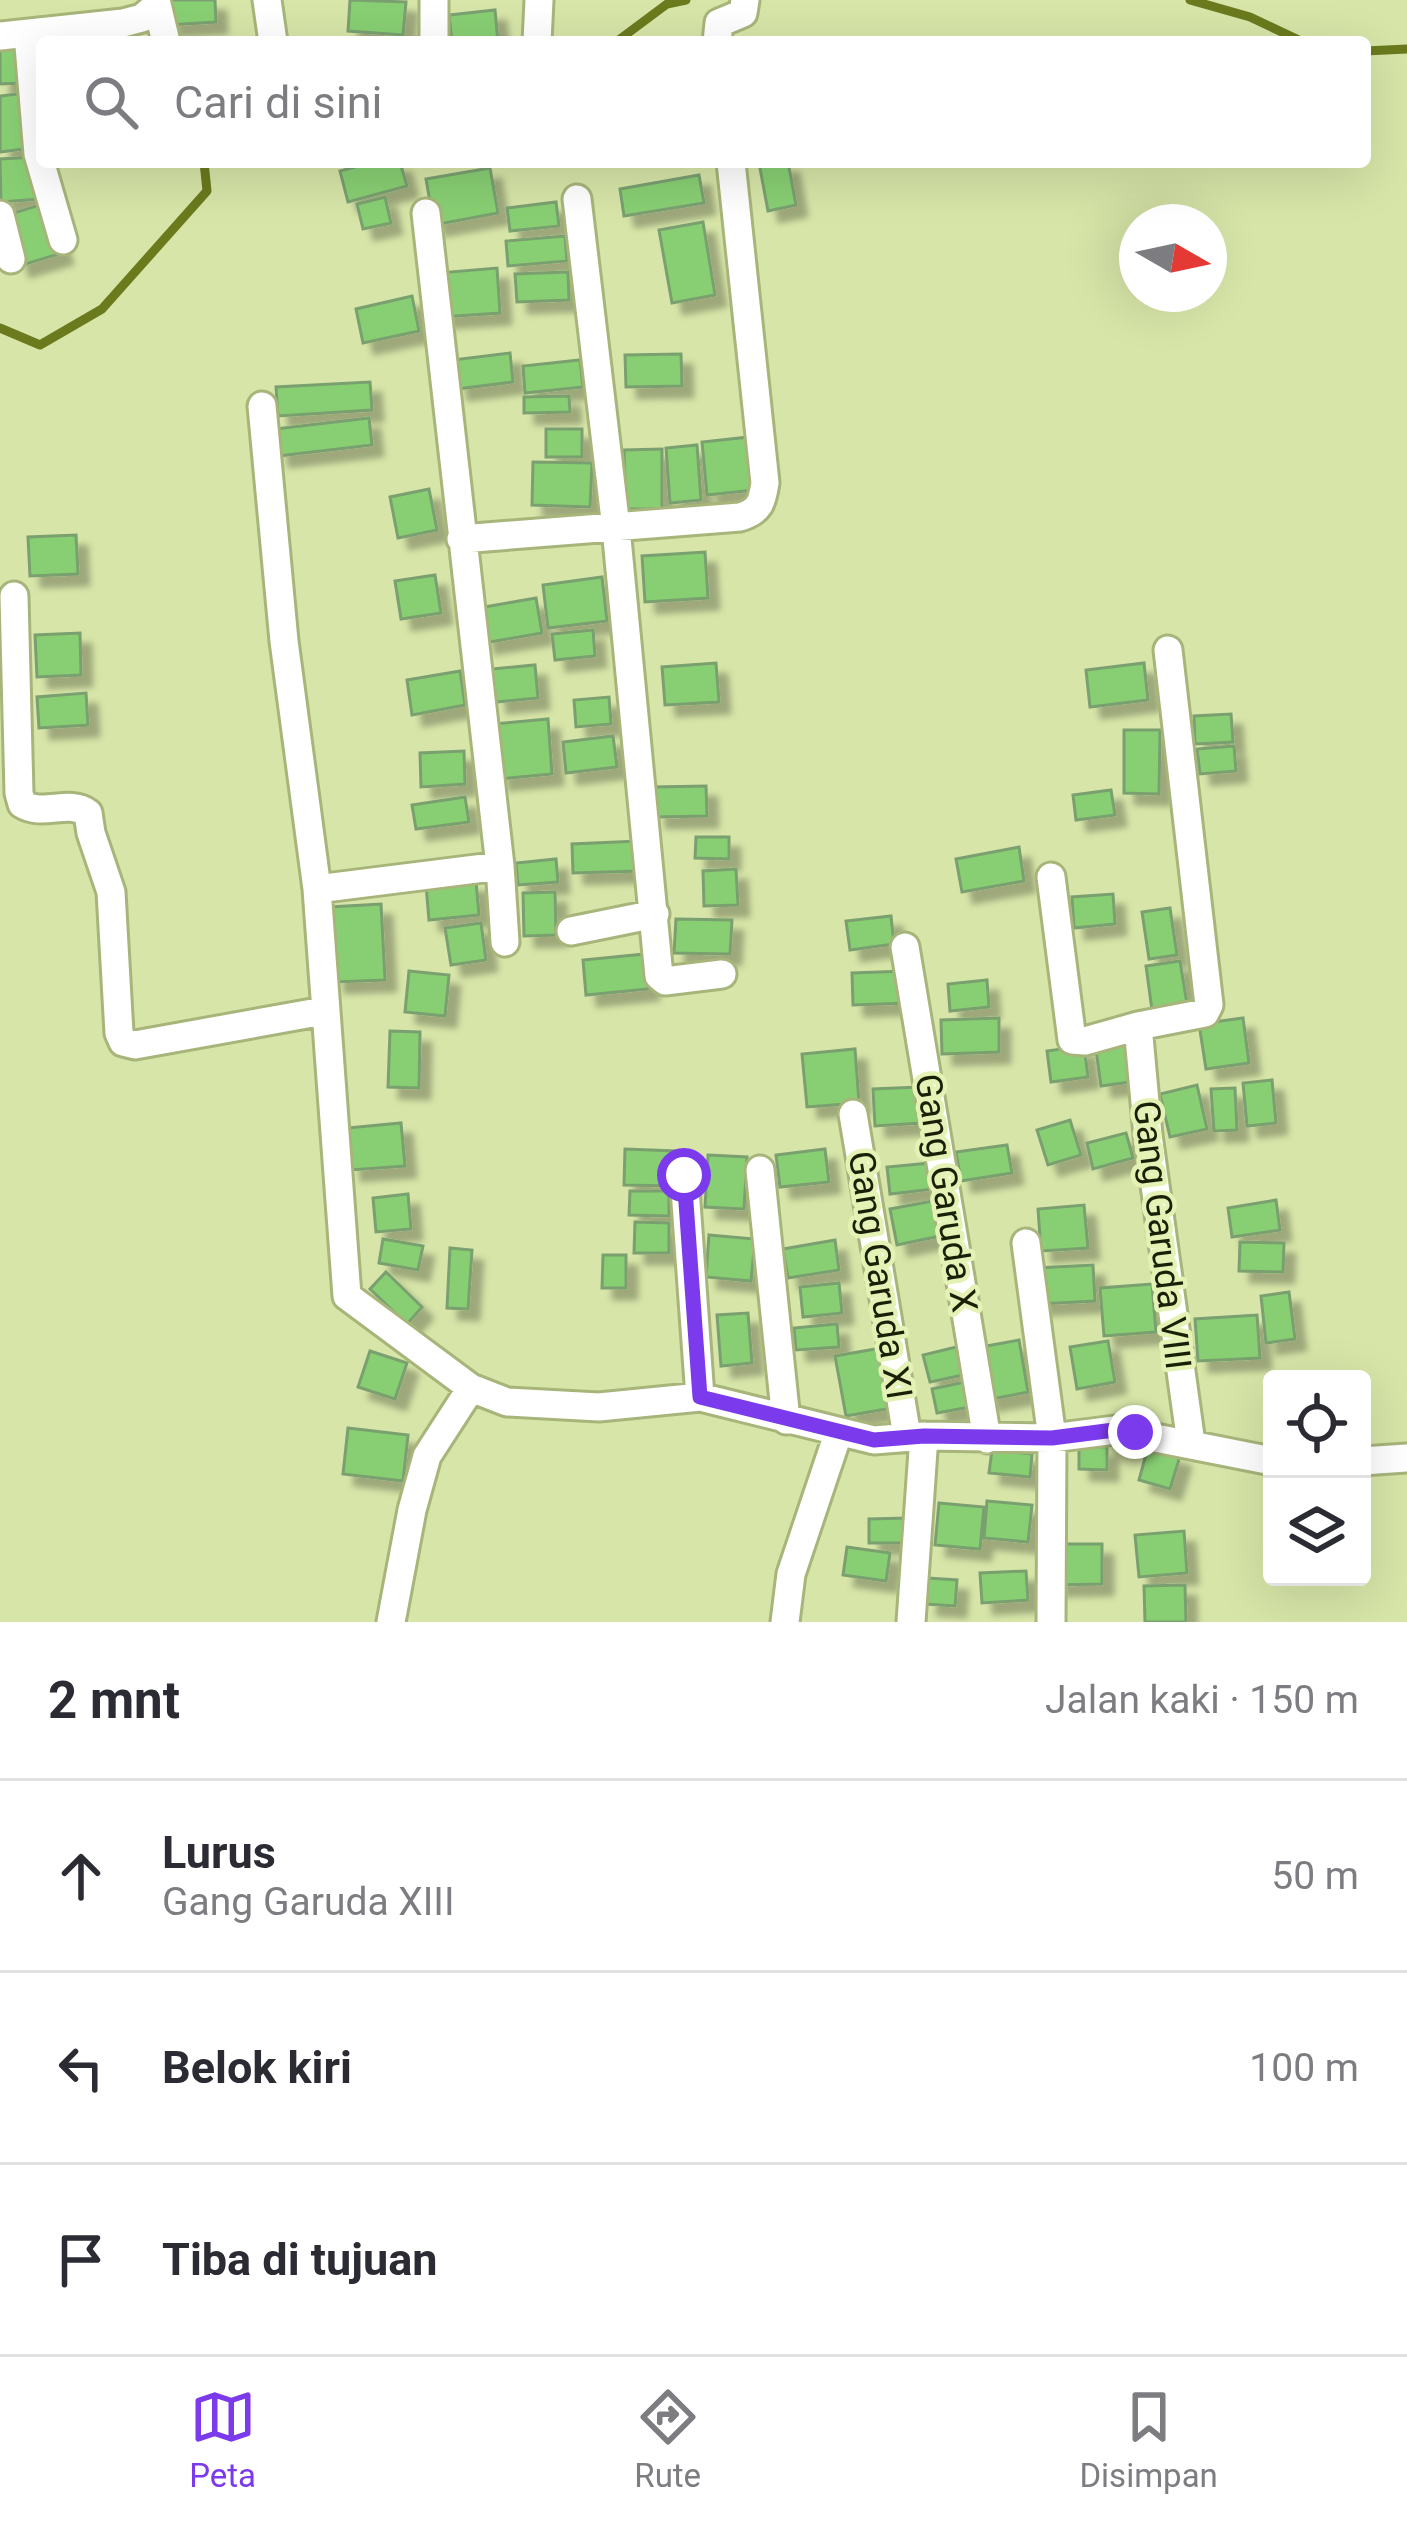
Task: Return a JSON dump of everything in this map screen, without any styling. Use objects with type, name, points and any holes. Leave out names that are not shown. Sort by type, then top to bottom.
[{"type":"street","points":[[267,0],[272,36]]},
{"type":"street","points":[[434,0],[434,36]]},
{"type":"street","points":[[537,36],[539,0]]},
{"type":"street","points":[[718,36],[719,22],[742,13],[745,1]]},
{"type":"street","points":[[36,144],[14,35],[123,23],[142,18],[155,3],[165,36]]},
{"type":"street","points":[[42,168],[63,240]]},
{"type":"street","points":[[460,539],[740,517],[754,512],[761,503],[765,483],[732,168]]},
{"type":"street","points":[[577,199],[662,980],[722,974]]},
{"type":"street","points":[[426,213],[505,942]]},
{"type":"street","points":[[0,215],[11,259]]},
{"type":"street","points":[[262,406],[284,641],[317,889],[347,1296],[471,1388],[507,1402],[599,1407],[700,1397],[874,1440],[1052,1438],[1114,1430],[1263,1459]]},
{"type":"street","points":[[14,596],[22,804],[31,810],[76,807],[88,813],[111,892],[117,1016],[123,1042],[158,1041],[318,1012],[323,1007]]},
{"type":"street","points":[[1051,877],[1072,1040],[1205,1013],[1209,1005],[1168,650]]},
{"type":"street","points":[[317,889],[500,866]]},
{"type":"street","points":[[571,931],[655,914]]},
{"type":"street","name":"Gang Garuda X","points":[[904,947],[987,1439]]},
{"type":"street","name":"Gang Garuda VIII","points":[[1138,1026],[1148,1136],[1191,1443]]},
{"type":"street","name":"Gang Garuda XI","points":[[853,1114],[915,1436],[911,1622]]},
{"type":"street","points":[[760,1170],[786,1420]]},
{"type":"street","points":[[684,1175],[700,1397]]},
{"type":"street","points":[[1026,1243],[1052,1438],[1051,1622]]},
{"type":"street","points":[[391,1622],[427,1456],[471,1388]]},
{"type":"street","points":[[785,1622],[790,1574],[838,1434]]},
{"type":"street","points":[[1371,1460],[1407,1458]]},
{"type":"building","points":[[167,0],[215,0],[216,22],[168,25]]},
{"type":"building","points":[[350,0],[406,2],[403,35],[348,31]]},
{"type":"building","points":[[495,10],[497,36],[451,36],[449,15]]},
{"type":"building","points":[[22,47],[22,83],[0,84],[0,48]]},
{"type":"building","points":[[26,93],[32,148],[0,152],[0,96]]},
{"type":"building","points":[[36,157],[39,199],[1,202],[0,159]]},
{"type":"building","points":[[402,168],[407,186],[348,202],[340,171]]},
{"type":"building","points":[[490,168],[498,213],[434,225],[426,179]]},
{"type":"building","points":[[760,168],[789,168],[796,205],[768,211]]},
{"type":"building","points":[[699,175],[704,203],[624,216],[620,189]]},
{"type":"building","points":[[385,197],[391,223],[363,229],[357,204]]},
{"type":"building","points":[[556,202],[559,226],[510,231],[507,208]]},
{"type":"building","points":[[46,203],[62,253],[19,266],[4,216]]},
{"type":"building","points":[[703,222],[715,295],[672,303],[659,230]]},
{"type":"building","points":[[565,236],[567,261],[508,266],[506,241]]},
{"type":"building","points":[[497,268],[500,313],[441,317],[438,273]]},
{"type":"building","points":[[568,272],[569,300],[517,302],[515,274]]},
{"type":"building","points":[[412,296],[419,331],[363,343],[356,309]]},
{"type":"building","points":[[510,353],[513,382],[457,389],[453,360]]},
{"type":"building","points":[[681,354],[682,386],[626,387],[625,355]]},
{"type":"building","points":[[580,360],[583,387],[525,393],[523,366]]},
{"type":"building","points":[[370,382],[372,410],[278,416],[276,387]]},
{"type":"building","points":[[569,396],[570,412],[524,413],[524,397]]},
{"type":"building","points":[[369,418],[372,445],[278,456],[275,429]]},
{"type":"building","points":[[546,429],[582,429],[582,457],[546,457]]},
{"type":"building","points":[[749,437],[754,490],[707,495],[702,442]]},
{"type":"building","points":[[697,445],[701,500],[670,503],[666,448]]},
{"type":"building","points":[[662,449],[662,509],[626,509],[624,450]]},
{"type":"building","points":[[533,462],[592,463],[590,507],[532,505]]},
{"type":"building","points":[[429,489],[437,530],[398,538],[390,497]]},
{"type":"building","points":[[76,535],[78,574],[30,576],[28,537]]},
{"type":"building","points":[[705,552],[708,598],[645,602],[642,556]]},
{"type":"building","points":[[435,575],[441,613],[401,619],[395,581]]},
{"type":"building","points":[[602,577],[607,621],[548,628],[543,585]]},
{"type":"building","points":[[536,598],[542,633],[484,643],[479,608]]},
{"type":"building","points":[[593,630],[595,656],[555,660],[552,634]]},
{"type":"building","points":[[80,633],[81,675],[37,677],[35,635]]},
{"type":"building","points":[[716,663],[719,702],[665,705],[662,667]]},
{"type":"building","points":[[1144,663],[1148,700],[1090,707],[1086,670]]},
{"type":"building","points":[[535,665],[538,698],[496,702],[492,669]]},
{"type":"building","points":[[460,671],[465,705],[412,715],[407,680]]},
{"type":"building","points":[[86,693],[88,725],[39,728],[37,697]]},
{"type":"building","points":[[609,697],[611,724],[576,727],[574,700]]},
{"type":"building","points":[[1231,714],[1233,742],[1195,744],[1194,716]]},
{"type":"building","points":[[548,719],[552,774],[498,779],[493,724]]},
{"type":"building","points":[[1124,730],[1160,730],[1159,794],[1124,793]]},
{"type":"building","points":[[613,736],[617,767],[566,773],[563,742]]},
{"type":"building","points":[[1234,746],[1236,771],[1200,774],[1197,749]]},
{"type":"building","points":[[464,751],[465,784],[421,787],[420,753]]},
{"type":"building","points":[[706,786],[707,816],[655,817],[654,787]]},
{"type":"building","points":[[1111,790],[1115,815],[1076,820],[1073,795]]},
{"type":"building","points":[[465,797],[469,822],[416,829],[412,805]]},
{"type":"building","points":[[696,837],[729,837],[729,859],[695,858]]},
{"type":"building","points":[[638,841],[639,871],[573,873],[572,844]]},
{"type":"building","points":[[1019,847],[1024,881],[962,892],[956,859]]},
{"type":"building","points":[[556,859],[558,882],[518,885],[516,863]]},
{"type":"building","points":[[736,869],[738,905],[704,906],[703,871]]},
{"type":"building","points":[[476,881],[479,915],[429,920],[426,885]]},
{"type":"building","points":[[555,892],[556,935],[524,936],[523,893]]},
{"type":"building","points":[[1113,894],[1115,924],[1074,928],[1072,897]]},
{"type":"building","points":[[381,904],[385,980],[334,982],[330,907]]},
{"type":"building","points":[[1170,908],[1177,955],[1149,959],[1142,912]]},
{"type":"building","points":[[891,916],[894,944],[850,950],[846,921]]},
{"type":"building","points":[[676,919],[732,920],[730,954],[674,953]]},
{"type":"building","points":[[481,923],[486,960],[451,965],[445,928]]},
{"type":"building","points":[[645,954],[648,989],[586,995],[583,960]]},
{"type":"building","points":[[1180,961],[1187,1004],[1152,1010],[1146,966]]},
{"type":"building","points":[[409,971],[449,975],[445,1016],[405,1012]]},
{"type":"building","points":[[906,971],[908,1003],[853,1005],[852,973]]},
{"type":"building","points":[[987,980],[989,1007],[950,1011],[948,984]]},
{"type":"building","points":[[999,1018],[999,1052],[942,1054],[941,1020]]},
{"type":"building","points":[[1243,1018],[1249,1063],[1206,1069],[1199,1024]]},
{"type":"building","points":[[390,1031],[420,1032],[419,1088],[388,1087]]},
{"type":"building","points":[[1131,1037],[1138,1081],[1101,1086],[1095,1043]]},
{"type":"building","points":[[1084,1046],[1088,1077],[1051,1082],[1047,1051]]},
{"type":"building","points":[[855,1049],[859,1103],[807,1107],[802,1054]]},
{"type":"building","points":[[1272,1080],[1276,1123],[1247,1126],[1243,1083]]},
{"type":"building","points":[[1197,1085],[1207,1129],[1170,1137],[1160,1094]]},
{"type":"building","points":[[919,1087],[921,1123],[875,1126],[873,1089]]},
{"type":"building","points":[[1235,1088],[1237,1130],[1214,1131],[1211,1089]]},
{"type":"building","points":[[1070,1120],[1081,1155],[1048,1165],[1037,1130]]},
{"type":"building","points":[[401,1123],[405,1166],[350,1170],[347,1128]]},
{"type":"building","points":[[1126,1133],[1133,1158],[1093,1169],[1087,1143]]},
{"type":"building","points":[[1007,1145],[1012,1173],[961,1181],[956,1152]]},
{"type":"building","points":[[625,1149],[676,1151],[675,1186],[624,1185]]},
{"type":"building","points":[[825,1149],[829,1182],[780,1187],[776,1155]]},
{"type":"building","points":[[708,1155],[747,1157],[744,1209],[705,1207]]},
{"type":"building","points":[[931,1163],[934,1189],[890,1194],[887,1167]]},
{"type":"building","points":[[630,1191],[669,1191],[669,1216],[629,1215]]},
{"type":"building","points":[[408,1194],[411,1229],[376,1232],[373,1198]]},
{"type":"building","points":[[1276,1200],[1280,1230],[1232,1237],[1228,1208]]},
{"type":"building","points":[[933,1201],[940,1236],[897,1245],[890,1209]]},
{"type":"building","points":[[1084,1205],[1088,1248],[1041,1251],[1038,1209]]},
{"type":"building","points":[[635,1222],[669,1223],[669,1253],[634,1253]]},
{"type":"building","points":[[709,1235],[755,1239],[751,1281],[706,1277]]},
{"type":"building","points":[[383,1239],[423,1246],[418,1270],[379,1263]]},
{"type":"building","points":[[835,1240],[839,1270],[788,1278],[783,1249]]},
{"type":"building","points":[[1240,1242],[1284,1243],[1283,1272],[1239,1271]]},
{"type":"building","points":[[450,1248],[472,1250],[468,1309],[447,1308]]},
{"type":"building","points":[[603,1255],[626,1255],[626,1288],[602,1288]]},
{"type":"building","points":[[1093,1265],[1095,1301],[1038,1304],[1036,1268]]},
{"type":"building","points":[[386,1272],[422,1307],[407,1324],[370,1289]]},
{"type":"building","points":[[839,1283],[842,1313],[803,1317],[800,1287]]},
{"type":"building","points":[[1152,1284],[1156,1332],[1104,1336],[1100,1288]]},
{"type":"building","points":[[1289,1292],[1295,1339],[1266,1343],[1261,1296]]},
{"type":"building","points":[[748,1313],[752,1363],[721,1366],[717,1315]]},
{"type":"building","points":[[1257,1315],[1260,1358],[1198,1361],[1195,1319]]},
{"type":"building","points":[[837,1324],[839,1347],[796,1350],[794,1328]]},
{"type":"building","points":[[1019,1340],[1028,1392],[987,1400],[976,1348]]},
{"type":"building","points":[[1108,1341],[1115,1382],[1077,1389],[1070,1347]]},
{"type":"building","points":[[956,1347],[963,1375],[930,1382],[923,1355]]},
{"type":"building","points":[[881,1348],[892,1408],[846,1416],[835,1356]]},
{"type":"building","points":[[370,1351],[407,1363],[395,1399],[358,1387]]},
{"type":"building","points":[[965,1382],[970,1407],[937,1413],[932,1389]]},
{"type":"building","points":[[348,1428],[408,1435],[403,1481],[343,1474]]},
{"type":"building","points":[[1079,1446],[1107,1447],[1107,1470],[1079,1469]]},
{"type":"building","points":[[1148,1447],[1180,1456],[1170,1489],[1139,1480]]},
{"type":"building","points":[[992,1450],[1032,1454],[1030,1477],[989,1473]]},
{"type":"building","points":[[987,1501],[1032,1505],[1028,1542],[984,1538]]},
{"type":"building","points":[[939,1503],[984,1507],[980,1549],[935,1545]]},
{"type":"building","points":[[908,1518],[908,1543],[869,1543],[869,1519]]},
{"type":"building","points":[[1184,1531],[1187,1573],[1139,1577],[1135,1535]]},
{"type":"building","points":[[1054,1544],[1102,1544],[1102,1584],[1054,1585]]},
{"type":"building","points":[[847,1547],[890,1553],[886,1581],[843,1575]]},
{"type":"building","points":[[1026,1571],[1028,1600],[982,1603],[980,1573]]},
{"type":"building","points":[[928,1578],[957,1580],[955,1606],[926,1604]]},
{"type":"building","points":[[1185,1585],[1186,1622],[1145,1622],[1144,1586]]},
{"type":"waterway","points":[[624,36],[667,4],[686,0]]},
{"type":"waterway","points":[[1190,0],[1250,17],[1290,36]]},
{"type":"waterway","points":[[1371,51],[1407,49]]},
{"type":"waterway","points":[[0,328],[40,345],[102,309],[207,191],[205,168]]},
{"type":"route","points":[[684,1175],[700,1397],[874,1440],[1135,1432]]}]
